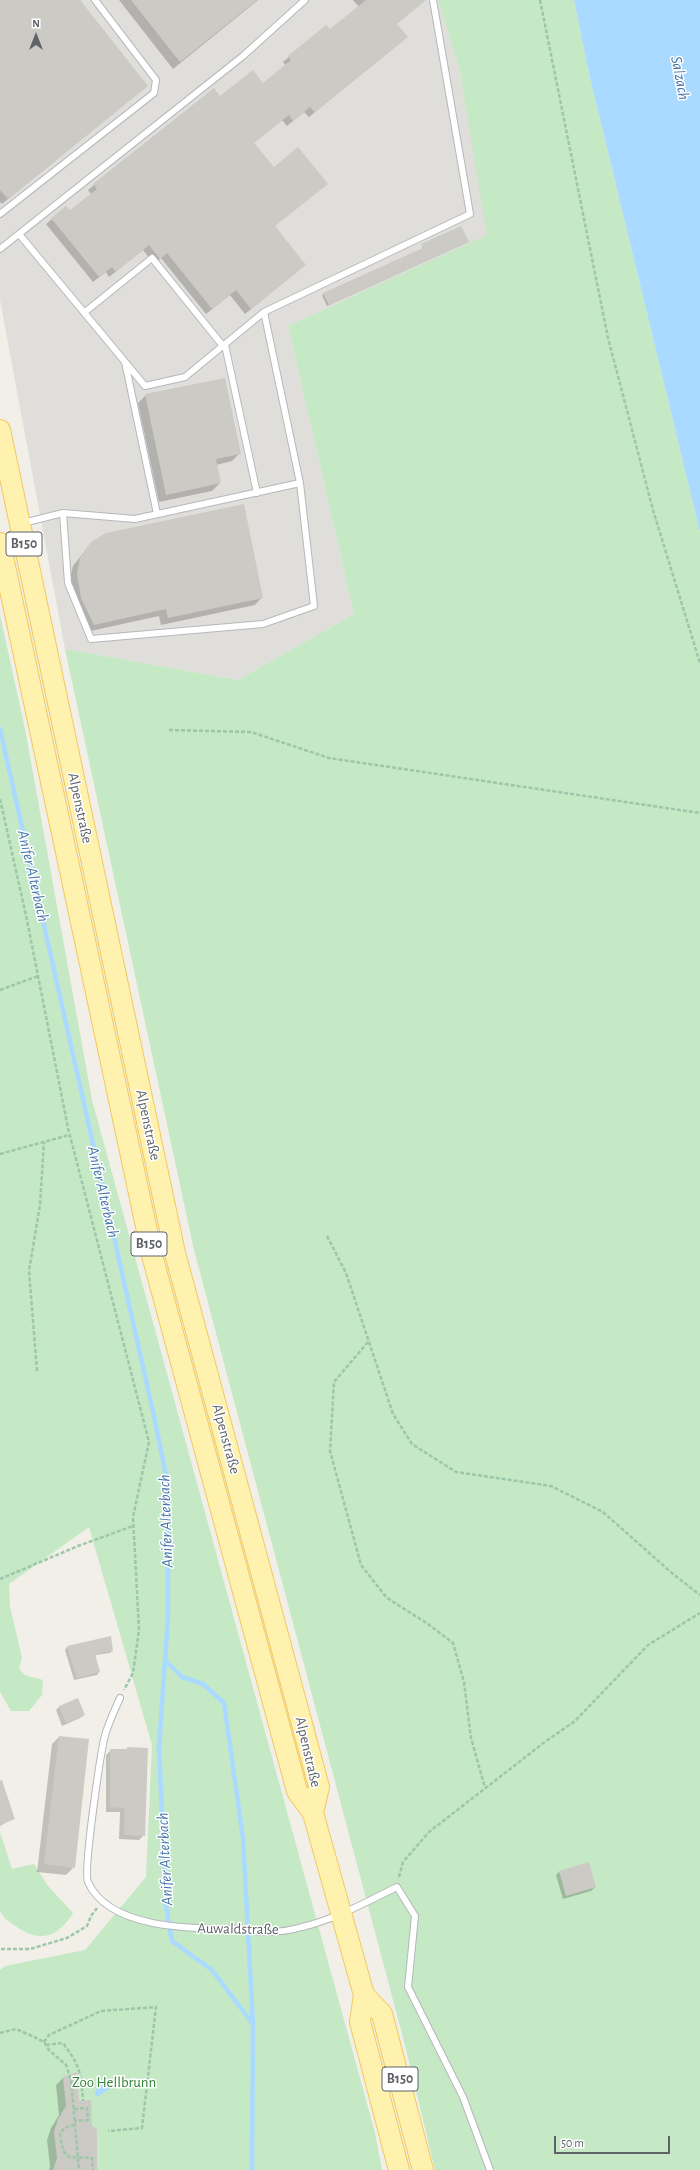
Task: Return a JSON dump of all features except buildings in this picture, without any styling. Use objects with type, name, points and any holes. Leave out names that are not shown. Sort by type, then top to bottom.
[{"type":"main road","name":"Alpenstraße","points":[[0,430],[176,1253],[319,1787],[314,1813]]},
{"type":"main road","name":"Alpenstraße","points":[[0,543],[153,1259],[296,1791],[314,1813],[364,1995],[360,2022],[399,2170]]},
{"type":"main road","name":"Alpenstraße","points":[[364,1995],[382,2014],[423,2170]]},
{"type":"lane","points":[[0,214],[154,93],[156,80],[95,0]]},
{"type":"lane","points":[[0,250],[243,56],[304,0]]},
{"type":"lane","points":[[19,234],[145,386],[185,377],[264,312],[470,214],[433,0]]},
{"type":"lane","points":[[85,312],[152,258],[224,345],[257,492]]},
{"type":"lane","points":[[63,513],[68,583],[91,639],[263,624],[314,606],[300,483],[264,312]]},
{"type":"lane","points":[[124,360],[157,514]]},
{"type":"lane","points":[[20,524],[63,513],[135,519],[300,483]]},
{"type":"lane","name":"Auwaldstraße","points":[[120,1698],[106,1732],[87,1858],[87,1881],[103,1901],[129,1916],[157,1925],[215,1930],[241,1928],[267,1932],[302,1927],[342,1914],[397,1887]]},
{"type":"lane","points":[[397,1887],[415,1916],[408,1987],[463,2097],[490,2170]]},
{"type":"path","points":[[540,0],[608,338],[653,510],[700,663]]},
{"type":"path","points":[[169,730],[251,732],[329,758],[700,813]]},
{"type":"path","points":[[0,798],[38,976],[69,1135],[149,1442],[133,1517],[139,1630],[133,1673],[120,1698]]},
{"type":"path","points":[[0,990],[38,976]]},
{"type":"path","points":[[0,1154],[69,1135]]},
{"type":"path","points":[[37,1371],[29,1271],[40,1206],[44,1142]]},
{"type":"path","points":[[326,1236],[346,1273],[393,1414],[412,1444],[456,1472],[551,1486],[603,1512],[673,1574],[700,1595]]},
{"type":"path","points":[[368,1342],[334,1382],[330,1451],[361,1565],[387,1598],[428,1624],[453,1643],[464,1682],[471,1738],[485,1788]]},
{"type":"path","points":[[0,1579],[78,1546],[133,1526]]},
{"type":"path","points":[[397,1887],[403,1862],[430,1832],[485,1788],[575,1721],[648,1645],[700,1613]]},
{"type":"path","points":[[0,1945],[1,1950],[30,1949],[67,1938],[87,1926],[91,1916],[103,1901]]},
{"type":"path","points":[[45,2044],[49,2035],[101,2011],[156,2007],[142,2128],[108,2131]]},
{"type":"path","points":[[0,2033],[16,2029],[45,2044],[66,2065],[71,2080],[79,2170]]},
{"type":"path","points":[[45,2044],[63,2043],[72,2054],[81,2073],[83,2100]]},
{"type":"path","points":[[78,2094],[82,2093]]},
{"type":"path","points":[[74,2109],[87,2108],[88,2120],[75,2123],[64,2128],[60,2134],[64,2152],[69,2157],[92,2158],[93,2170]]},
{"type":"shaded area","points":[[0,0],[438,0],[459,67],[488,235],[288,326],[354,614],[238,680],[65,649],[0,300]]},
{"type":"green space","points":[[438,0],[574,0],[590,78],[700,532],[700,2170],[435,2170],[406,2049],[194,1250],[65,649],[238,680],[354,614],[288,326],[487,235],[459,67]]},
{"type":"green space","name":"Zoo Hellbrunn","points":[[0,615],[25,729],[92,1100],[375,2133],[382,2170],[0,2170],[0,1970],[5,1966],[85,1950],[146,1877],[152,1745],[89,1527],[9,1584],[10,1607],[22,1658],[19,1669],[25,1675],[43,1680],[42,1695],[29,1711],[11,1711],[0,1692]]},
{"type":"green space","points":[[0,1832],[12,1869],[34,1864],[48,1886],[73,1913],[68,1921],[55,1932],[42,1936],[34,1935],[12,1924],[1,1913]]},
{"type":"water","name":"Salzach","points":[[574,0],[700,0],[700,532],[590,78]]},
{"type":"water","points":[[107,2077],[114,2086],[97,2097],[95,2095],[97,2087],[102,2080]]},
{"type":"waterway","name":"Anifer Alterbach","points":[[0,729],[154,1416],[168,1485],[168,1617],[159,1747],[166,1906],[172,1941],[212,1970],[253,2024],[252,2170]]},
{"type":"waterway","name":"Anifer Alterbach","points":[[165,1660],[182,1677],[203,1684],[224,1703],[243,1838],[253,2024]]}]
